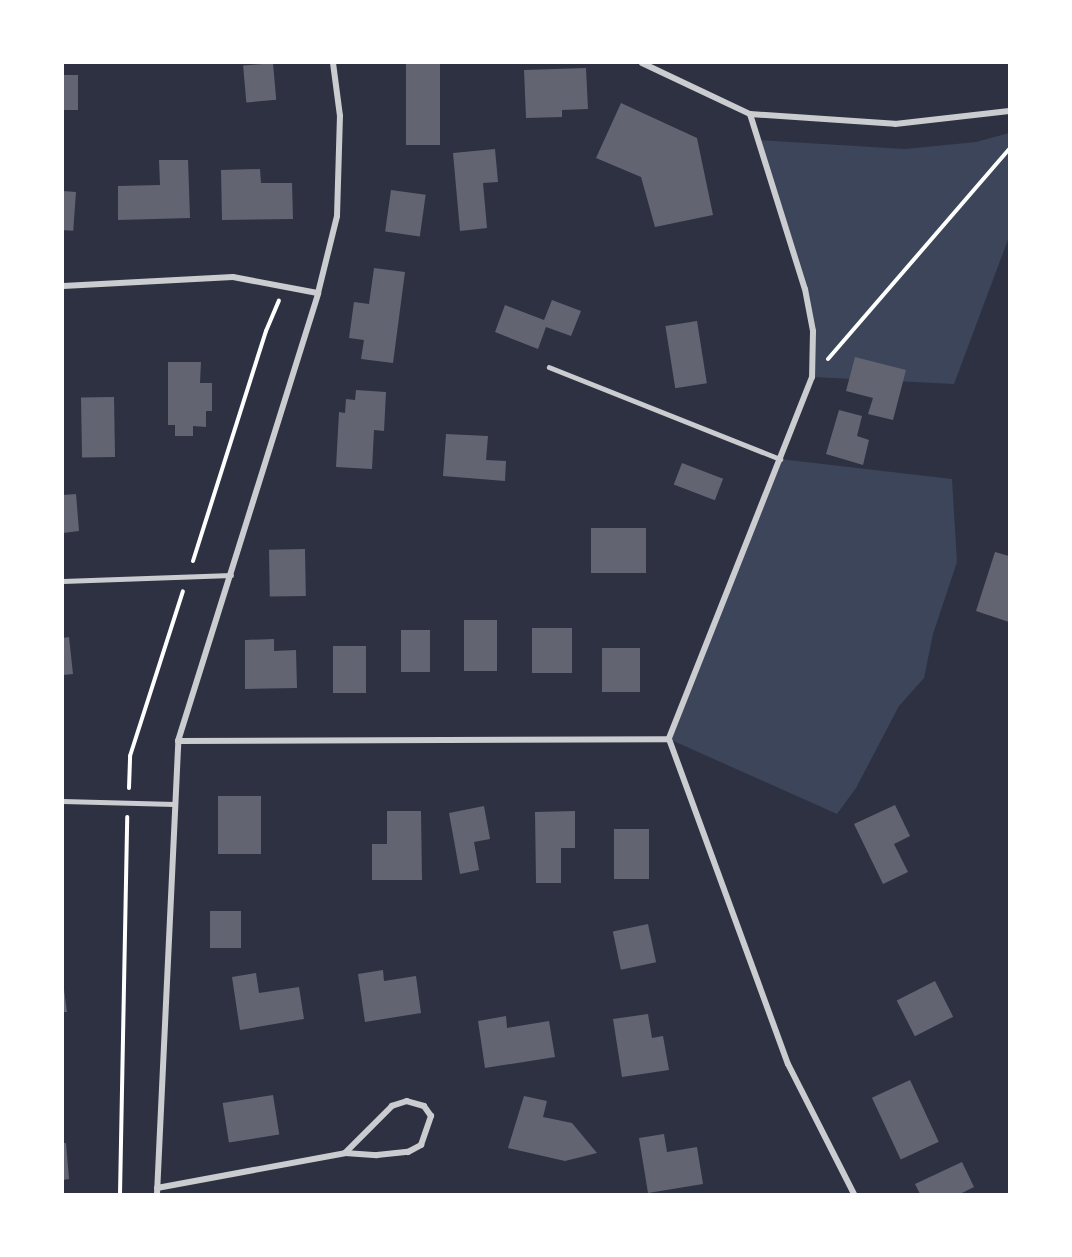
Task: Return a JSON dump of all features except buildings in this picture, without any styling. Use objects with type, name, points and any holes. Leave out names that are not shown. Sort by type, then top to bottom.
[{"type":"street","points":[[333,63],[340,116],[337,216],[318,293],[178,741],[157,1191],[345,1153],[377,1155],[408,1152],[421,1145],[431,1116],[423,1106],[407,1101],[393,1106],[345,1153]]},
{"type":"street","points":[[642,63],[750,114],[895,124],[1009,111]]},
{"type":"street","points":[[750,114],[805,289],[814,343],[812,377],[669,739],[788,1064],[854,1194]]},
{"type":"street","points":[[63,286],[233,277],[318,293]]},
{"type":"street","points":[[178,741],[669,739]]},
{"type":"lane","points":[[549,367],[780,459]]},
{"type":"lane","points":[[63,581],[231,575]]},
{"type":"lane","points":[[63,801],[174,804]]},
{"type":"path","points":[[812,377],[1009,149]]},
{"type":"shaded area","points":[[1009,133],[1009,237],[954,384],[812,377],[815,354],[805,289],[758,140],[905,149],[976,142]]},
{"type":"shaded area","points":[[780,459],[952,479],[957,562],[933,634],[924,678],[899,706],[856,788],[837,814],[669,739]]}]
